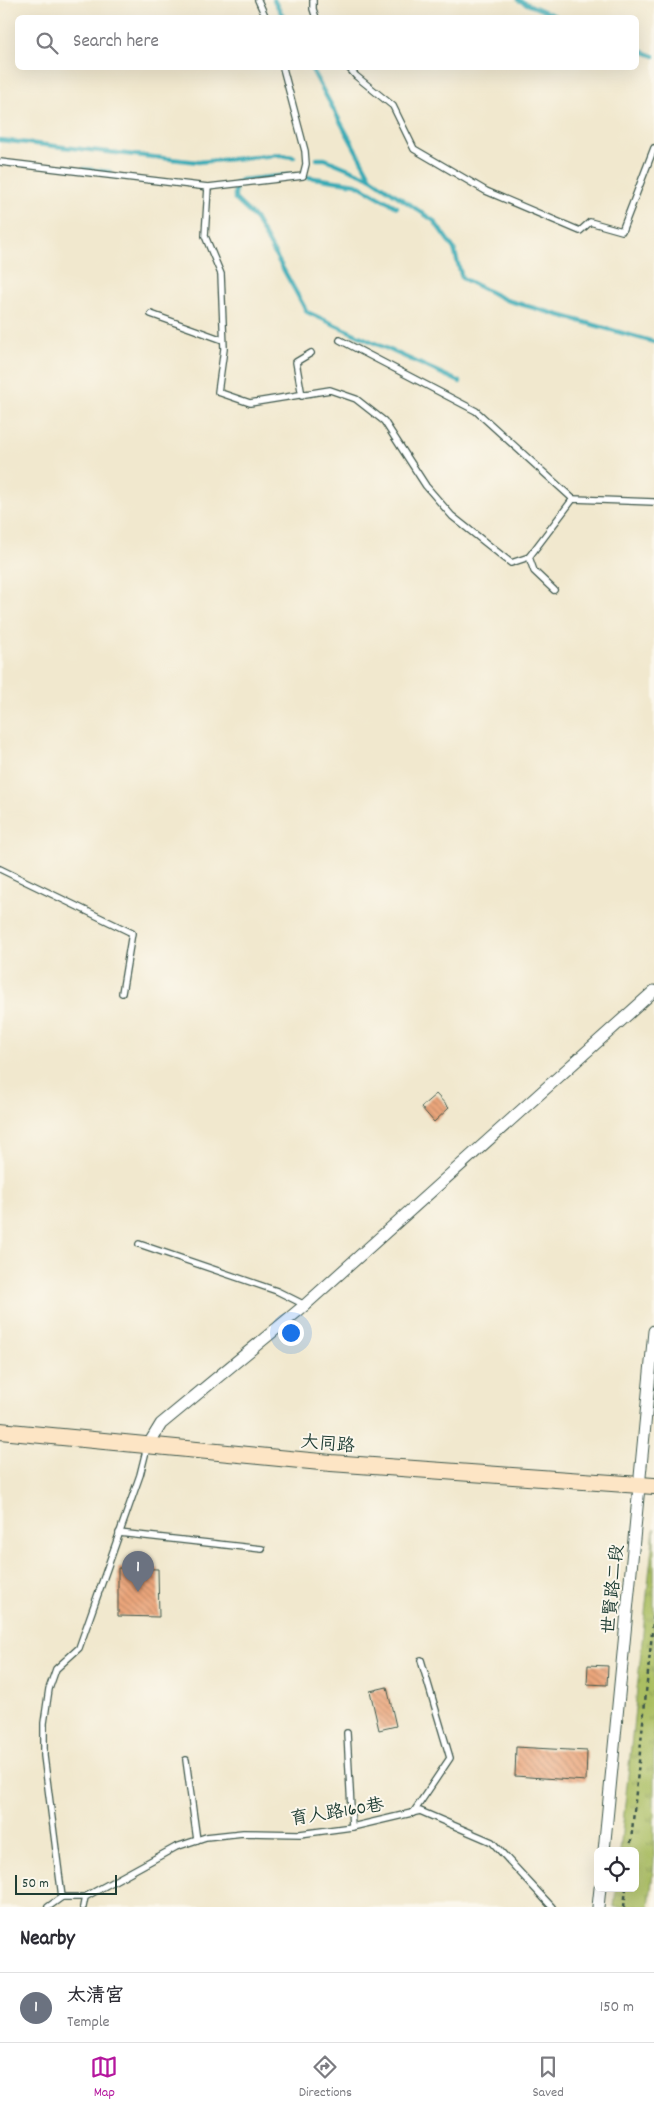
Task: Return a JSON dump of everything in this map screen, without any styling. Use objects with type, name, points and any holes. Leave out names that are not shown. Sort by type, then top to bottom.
[{"type":"street","points":[[147,1447],[161,1424],[305,1305],[654,991]]},
{"type":"street","name":"世賢路二段","points":[[604,1847],[647,1485],[654,1331]]},
{"type":"street","name":"大同路","points":[[0,1431],[147,1447],[331,1463],[647,1485]]},
{"type":"street","points":[[598,1907],[600,1892]]},
{"type":"lane","points":[[258,0],[265,15]]},
{"type":"lane","points":[[313,0],[312,9],[315,15]]},
{"type":"lane","points":[[0,162],[208,187],[303,176],[306,164],[305,151],[284,70]]},
{"type":"lane","points":[[351,70],[393,106],[414,149],[486,191],[580,231],[590,222],[622,231],[654,148]]},
{"type":"lane","points":[[208,187],[205,236],[221,274],[224,349],[218,392],[250,403],[330,390],[356,399],[384,422],[426,486],[452,516],[511,563],[528,557],[573,498]]},
{"type":"lane","points":[[151,314],[223,340]]},
{"type":"lane","points":[[340,340],[476,411],[573,498],[654,502]]},
{"type":"lane","points":[[302,396],[296,362],[311,352]]},
{"type":"lane","points":[[528,557],[534,571],[554,590]]},
{"type":"lane","points":[[0,869],[132,933],[122,993]]},
{"type":"lane","points":[[139,1244],[277,1290],[305,1305]]},
{"type":"lane","points":[[62,1897],[44,1756],[44,1723],[49,1689],[56,1669],[79,1648],[147,1447]]},
{"type":"lane","points":[[119,1533],[262,1549]]},
{"type":"lane","points":[[413,1813],[450,1758],[421,1660]]},
{"type":"lane","points":[[347,1733],[352,1827]]},
{"type":"lane","points":[[186,1760],[197,1840]]},
{"type":"lane","name":"育人路160巷","points":[[85,1897],[176,1847],[197,1840],[243,1834],[300,1834],[352,1827],[420,1812],[492,1842],[552,1907]]},
{"type":"lane","points":[[48,1907],[62,1897],[85,1897],[83,1907]]},
{"type":"path","points":[[630,1847],[654,1612]]},
{"type":"path","points":[[624,1907],[626,1892]]},
{"type":"green space","points":[[654,1528],[654,1862],[649,1907],[614,1907],[616,1892],[639,1892],[639,1847],[620,1847]]},
{"type":"building","points":[[436,1094],[449,1108],[434,1122],[421,1107]]},
{"type":"building","points":[[118,1568],[158,1569],[159,1617],[118,1616]]},
{"type":"building","points":[[588,1665],[608,1666],[607,1685],[587,1684]]},
{"type":"building","points":[[387,1687],[396,1726],[379,1730],[370,1691]]},
{"type":"building","points":[[516,1747],[587,1751],[586,1781],[515,1776]]},
{"type":"waterway","points":[[274,0],[282,15]]},
{"type":"waterway","points":[[518,0],[553,15]]},
{"type":"waterway","points":[[639,50],[654,56]]},
{"type":"waterway","points":[[312,70],[371,178],[434,221],[454,249],[462,278],[506,300],[654,342]]},
{"type":"waterway","points":[[0,140],[198,162],[278,155],[294,157]]},
{"type":"waterway","points":[[317,159],[325,159],[371,178]]},
{"type":"waterway","points":[[84,169],[110,172]]},
{"type":"waterway","points":[[290,175],[241,180],[235,184],[235,199],[255,218],[307,312],[460,382]]},
{"type":"waterway","points":[[300,176],[356,184],[397,207]]},
{"type":"place","name":"太清宮","points":[[138,1592]]}]
